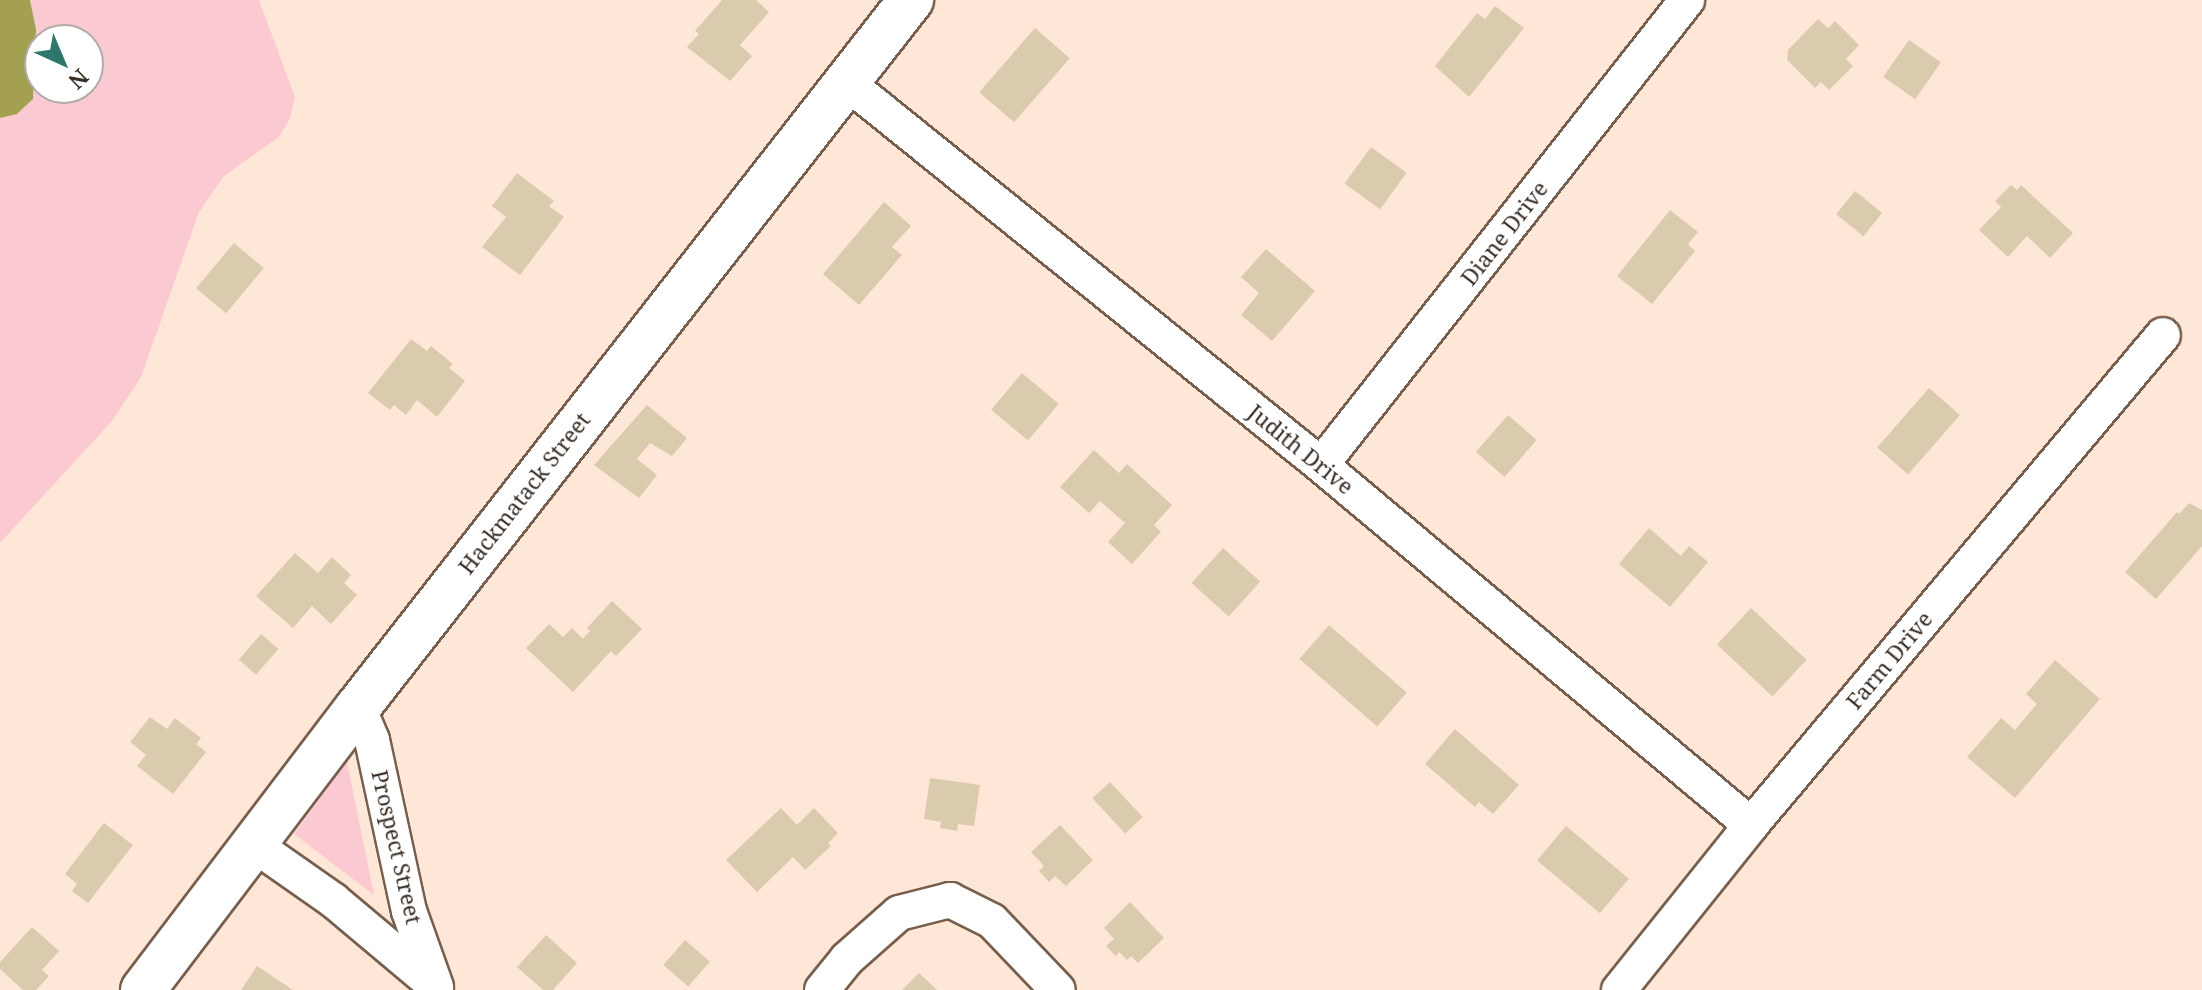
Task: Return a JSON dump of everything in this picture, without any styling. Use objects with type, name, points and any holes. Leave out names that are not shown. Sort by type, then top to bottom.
[{"type":"street","name":"Hackmatack Street","points":[[143,990],[358,707],[911,0]]},
{"type":"street","name":"Diane Drive","points":[[1321,465],[1687,0]]},
{"type":"street","name":"Judith Drive","points":[[845,81],[1321,465],[1751,825]]},
{"type":"street","name":"Farm Drive","points":[[1619,990],[1751,825],[2163,335]]},
{"type":"street","name":"Prospect Street","points":[[358,707],[372,740],[409,911],[438,989]]},
{"type":"street","name":"Prospect Street","points":[[253,844],[333,900],[438,989]]},
{"type":"street","points":[[822,990],[847,959],[899,913],[950,900],[992,921],[1058,990]]},
{"type":"shaded area","points":[[0,0],[30,0],[35,24],[24,24],[24,104],[28,104],[17,114],[0,118]]},
{"type":"shaded area","points":[[30,0],[259,0],[295,97],[290,118],[279,137],[224,176],[199,212],[141,377],[111,422],[0,543],[0,118],[17,114],[28,104],[104,104],[104,24],[35,24]]},
{"type":"shaded area","points":[[347,762],[374,895],[294,834]]},
{"type":"building","points":[[722,0],[756,0],[769,12],[740,45],[752,56],[730,81],[687,47],[699,34],[695,31]]},
{"type":"building","points":[[1495,6],[1524,28],[1469,97],[1435,66],[1477,13],[1485,19]]},
{"type":"building","points":[[1818,19],[1828,28],[1835,21],[1859,45],[1846,59],[1853,66],[1829,90],[1821,82],[1815,88],[1787,60],[1788,50]]},
{"type":"building","points":[[1035,28],[1070,58],[1014,122],[979,92]]},
{"type":"building","points":[[1909,40],[1941,62],[1915,99],[1883,77]]},
{"type":"building","points":[[1371,147],[1407,173],[1380,209],[1345,183]]},
{"type":"building","points":[[517,173],[554,201],[549,206],[564,217],[520,275],[482,247],[506,217],[492,206]]},
{"type":"building","points":[[2011,185],[2017,190],[2021,185],[2073,233],[2050,258],[2027,236],[2008,257],[1979,230],[2001,207],[1995,201]]},
{"type":"building","points":[[1855,191],[1882,213],[1863,236],[1836,214]]},
{"type":"building","points":[[884,202],[911,226],[892,247],[902,255],[859,305],[823,274]]},
{"type":"building","points":[[1670,210],[1698,232],[1688,244],[1695,251],[1652,304],[1617,276]]},
{"type":"building","points":[[234,243],[264,268],[226,313],[196,288]]},
{"type":"building","points":[[1266,249],[1315,291],[1272,341],[1241,315],[1259,293],[1241,277]]},
{"type":"building","points":[[411,339],[427,351],[431,346],[453,364],[449,368],[465,381],[437,417],[417,400],[406,415],[394,405],[390,410],[368,393]]},
{"type":"building","points":[[1022,373],[1059,404],[1028,441],[991,410]]},
{"type":"building","points":[[1929,388],[1960,415],[1908,475],[1877,448]]},
{"type":"building","points":[[647,405],[687,438],[672,456],[650,443],[637,459],[657,475],[639,498],[594,465]]},
{"type":"building","points":[[1508,415],[1537,440],[1505,477],[1476,452]]},
{"type":"building","points":[[1094,450],[1119,473],[1127,464],[1172,505],[1154,525],[1161,532],[1132,564],[1108,542],[1125,523],[1100,501],[1089,513],[1060,487]]},
{"type":"building","points":[[2189,503],[2202,510],[2202,546],[2156,599],[2125,572],[2177,512],[2179,514]]},
{"type":"building","points":[[1649,528],[1681,556],[1689,546],[1708,562],[1670,607],[1619,564]]},
{"type":"building","points":[[1223,548],[1260,581],[1229,616],[1192,583]]},
{"type":"building","points":[[295,553],[318,573],[332,557],[351,575],[344,583],[357,595],[331,624],[312,606],[293,628],[256,596]]},
{"type":"building","points":[[612,601],[642,629],[616,656],[611,651],[573,692],[526,648],[549,624],[563,637],[572,628],[583,639],[590,631],[587,628]]},
{"type":"building","points":[[1751,608],[1807,660],[1772,696],[1717,645]]},
{"type":"building","points":[[1329,625],[1407,693],[1377,727],[1299,659]]},
{"type":"building","points":[[261,634],[278,649],[256,675],[239,660]]},
{"type":"building","points":[[2055,660],[2100,699],[2015,798],[1967,757],[2001,718],[2015,730],[2037,704],[2026,694]]},
{"type":"building","points":[[150,717],[167,729],[175,718],[201,738],[196,744],[206,752],[173,794],[137,766],[146,755],[130,742]]},
{"type":"building","points":[[1455,729],[1519,785],[1493,814],[1479,802],[1475,807],[1425,764]]},
{"type":"building","points":[[930,778],[980,785],[974,826],[958,824],[957,831],[940,828],[941,822],[924,819]]},
{"type":"building","points":[[1110,782],[1143,817],[1125,833],[1092,798]]},
{"type":"building","points":[[781,808],[797,825],[814,808],[838,833],[828,843],[831,846],[805,870],[793,857],[757,892],[726,860]]},
{"type":"building","points":[[104,823],[133,845],[88,903],[72,891],[77,884],[65,874]]},
{"type":"building","points":[[1060,825],[1093,860],[1066,886],[1055,876],[1049,882],[1039,871],[1044,866],[1031,852]]},
{"type":"building","points":[[1566,826],[1629,879],[1600,913],[1537,860]]},
{"type":"building","points":[[1130,902],[1164,938],[1138,963],[1131,956],[1127,960],[1119,952],[1116,956],[1106,946],[1114,939],[1104,928]]},
{"type":"building","points":[[32,927],[59,951],[42,970],[49,976],[36,990],[23,990],[0,969],[0,962]]},
{"type":"building","points":[[546,935],[577,963],[553,990],[543,990],[517,967]]},
{"type":"building","points":[[685,940],[710,962],[688,987],[663,965]]},
{"type":"building","points":[[257,966],[293,990],[241,990]]},
{"type":"building","points":[[919,973],[937,990],[902,990]]}]
